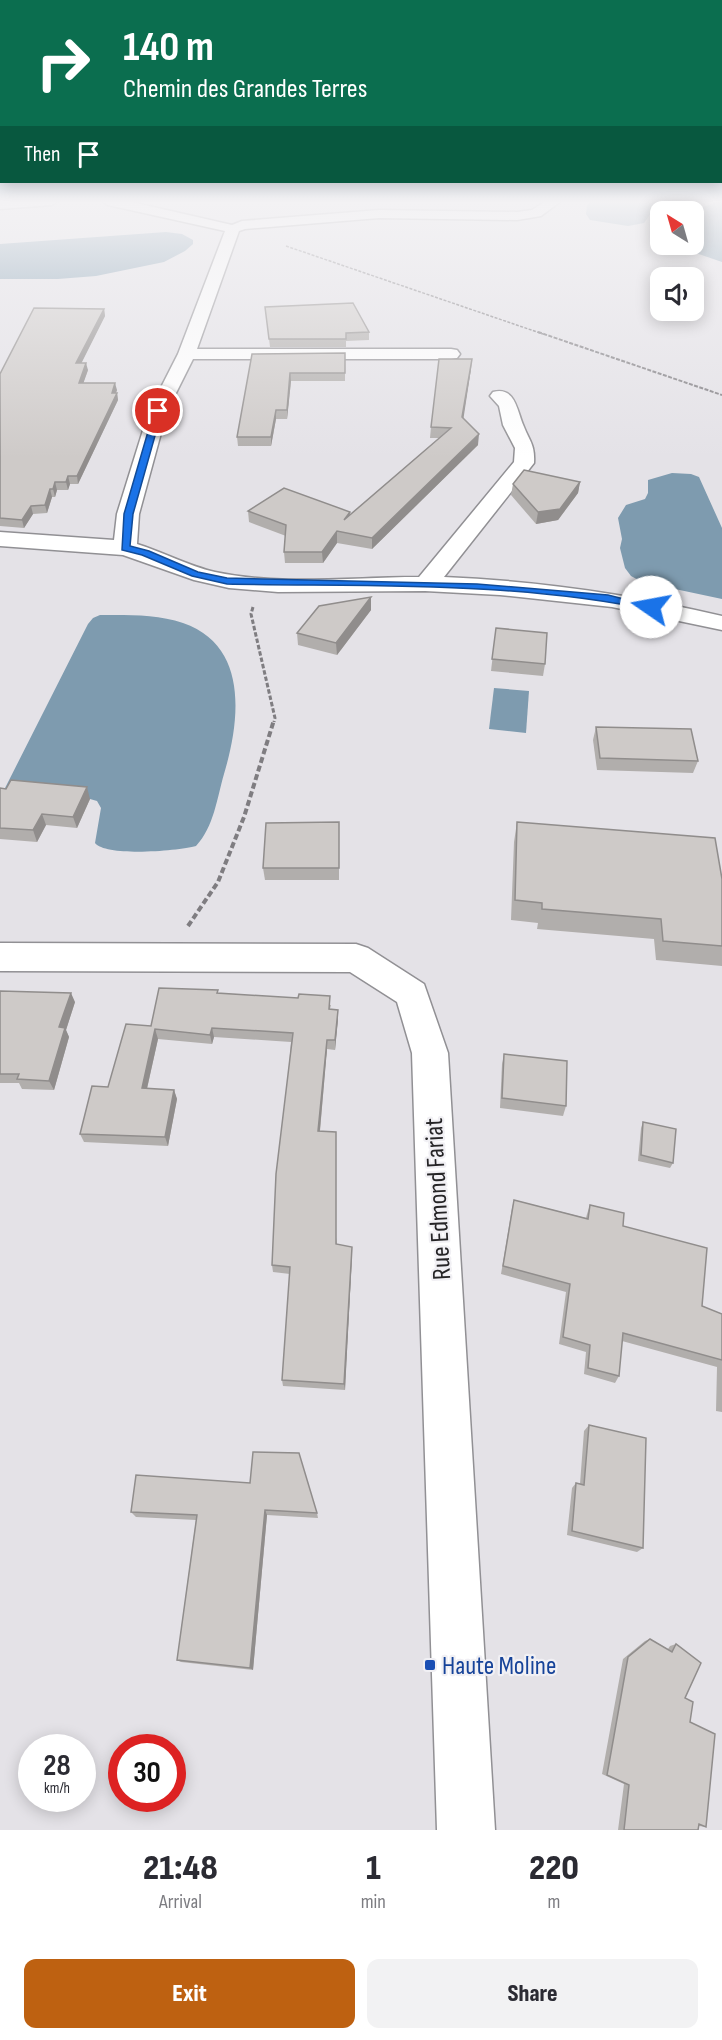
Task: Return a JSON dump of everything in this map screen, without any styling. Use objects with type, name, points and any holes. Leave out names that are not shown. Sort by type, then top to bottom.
[{"type":"street","points":[[125,548],[128,514],[158,411],[187,354],[212,286]]},
{"type":"street","points":[[187,354],[451,354]]},
{"type":"street","points":[[426,584],[524,463],[525,448],[513,425],[508,404],[499,396]]},
{"type":"street","points":[[0,539],[125,548],[145,553],[195,574],[227,581],[426,584],[608,598],[722,623]]},
{"type":"street","name":"Rue Edmond Fariat","points":[[0,957],[356,958],[412,994],[430,1053],[466,1830]]},
{"type":"path","points":[[410,286],[722,395]]},
{"type":"path","points":[[167,957],[218,882],[244,817],[275,718],[251,614],[259,583]]},
{"type":"water","points":[[672,473],[699,477],[722,528],[722,599],[642,582],[631,576],[625,568],[620,548],[622,539],[618,518],[626,505],[645,499],[648,493],[648,480]]},
{"type":"water","points":[[100,615],[152,617],[183,623],[204,634],[220,649],[229,667],[234,687],[235,709],[230,753],[211,821],[196,846],[143,852],[113,850],[95,843],[101,808],[97,801],[0,798],[88,624]]},
{"type":"water","points":[[494,688],[529,691],[526,733],[489,729]]},
{"type":"building","points":[[353,303],[369,332],[346,333],[346,339],[269,339],[265,307]]},
{"type":"building","points":[[34,308],[104,309],[76,363],[86,363],[79,383],[115,383],[112,393],[117,393],[77,476],[68,476],[66,482],[55,482],[45,505],[31,506],[22,520],[0,518],[0,374]]},
{"type":"building","points":[[345,353],[345,373],[290,373],[287,410],[276,410],[271,437],[237,437],[252,354]]},
{"type":"building","points":[[439,359],[472,359],[462,417],[479,434],[372,538],[337,531],[322,552],[284,552],[286,525],[248,511],[284,488],[350,512],[344,520],[451,428],[431,427]]},
{"type":"building","points":[[524,470],[580,482],[560,509],[538,512],[513,484]]},
{"type":"building","points":[[371,597],[336,643],[297,633],[319,606]]},
{"type":"building","points":[[496,628],[547,633],[545,664],[492,659]]},
{"type":"building","points":[[596,727],[691,729],[698,761],[600,758]]},
{"type":"building","points":[[11,780],[87,787],[73,817],[42,814],[33,830],[0,828],[0,788],[6,789]]},
{"type":"building","points":[[339,822],[339,868],[263,868],[266,823]]},
{"type":"building","points":[[517,822],[715,838],[722,879],[722,946],[663,941],[661,919],[542,909],[542,903],[515,900]]},
{"type":"building","points":[[159,988],[218,990],[217,993],[298,998],[299,994],[330,996],[329,1009],[338,1010],[335,1040],[327,1040],[318,1131],[336,1132],[336,1244],[352,1247],[344,1384],[282,1380],[290,1267],[272,1265],[276,1174],[293,1033],[212,1028],[210,1035],[155,1029],[142,1088],[174,1090],[165,1137],[80,1134],[92,1086],[108,1087],[126,1024],[151,1026]]},
{"type":"building","points":[[0,991],[71,993],[59,1027],[65,1028],[49,1081],[17,1079],[19,1074],[0,1074]]},
{"type":"building","points":[[504,1054],[567,1061],[566,1106],[502,1098]]},
{"type":"building","points":[[643,1122],[676,1129],[673,1163],[641,1155]]},
{"type":"building","points":[[514,1200],[588,1219],[590,1205],[624,1213],[623,1226],[707,1248],[702,1306],[722,1314],[722,1360],[623,1333],[619,1376],[588,1368],[590,1345],[563,1337],[570,1284],[503,1266]]},
{"type":"building","points":[[589,1425],[646,1438],[643,1548],[572,1531],[576,1483],[584,1485]]},
{"type":"building","points":[[253,1452],[299,1453],[317,1513],[265,1510],[250,1668],[177,1660],[197,1515],[131,1512],[136,1475],[250,1483]]},
{"type":"building","points":[[650,1639],[672,1652],[676,1644],[701,1663],[685,1698],[693,1702],[690,1722],[715,1734],[706,1827],[699,1824],[698,1830],[624,1830],[629,1785],[607,1775],[628,1657]]},
{"type":"place","name":"Haute Moline","points":[[430,1665]]},
{"type":"route","points":[[158,411],[128,514],[125,548],[145,553],[195,574],[227,581],[477,587],[608,598],[651,607]]}]
